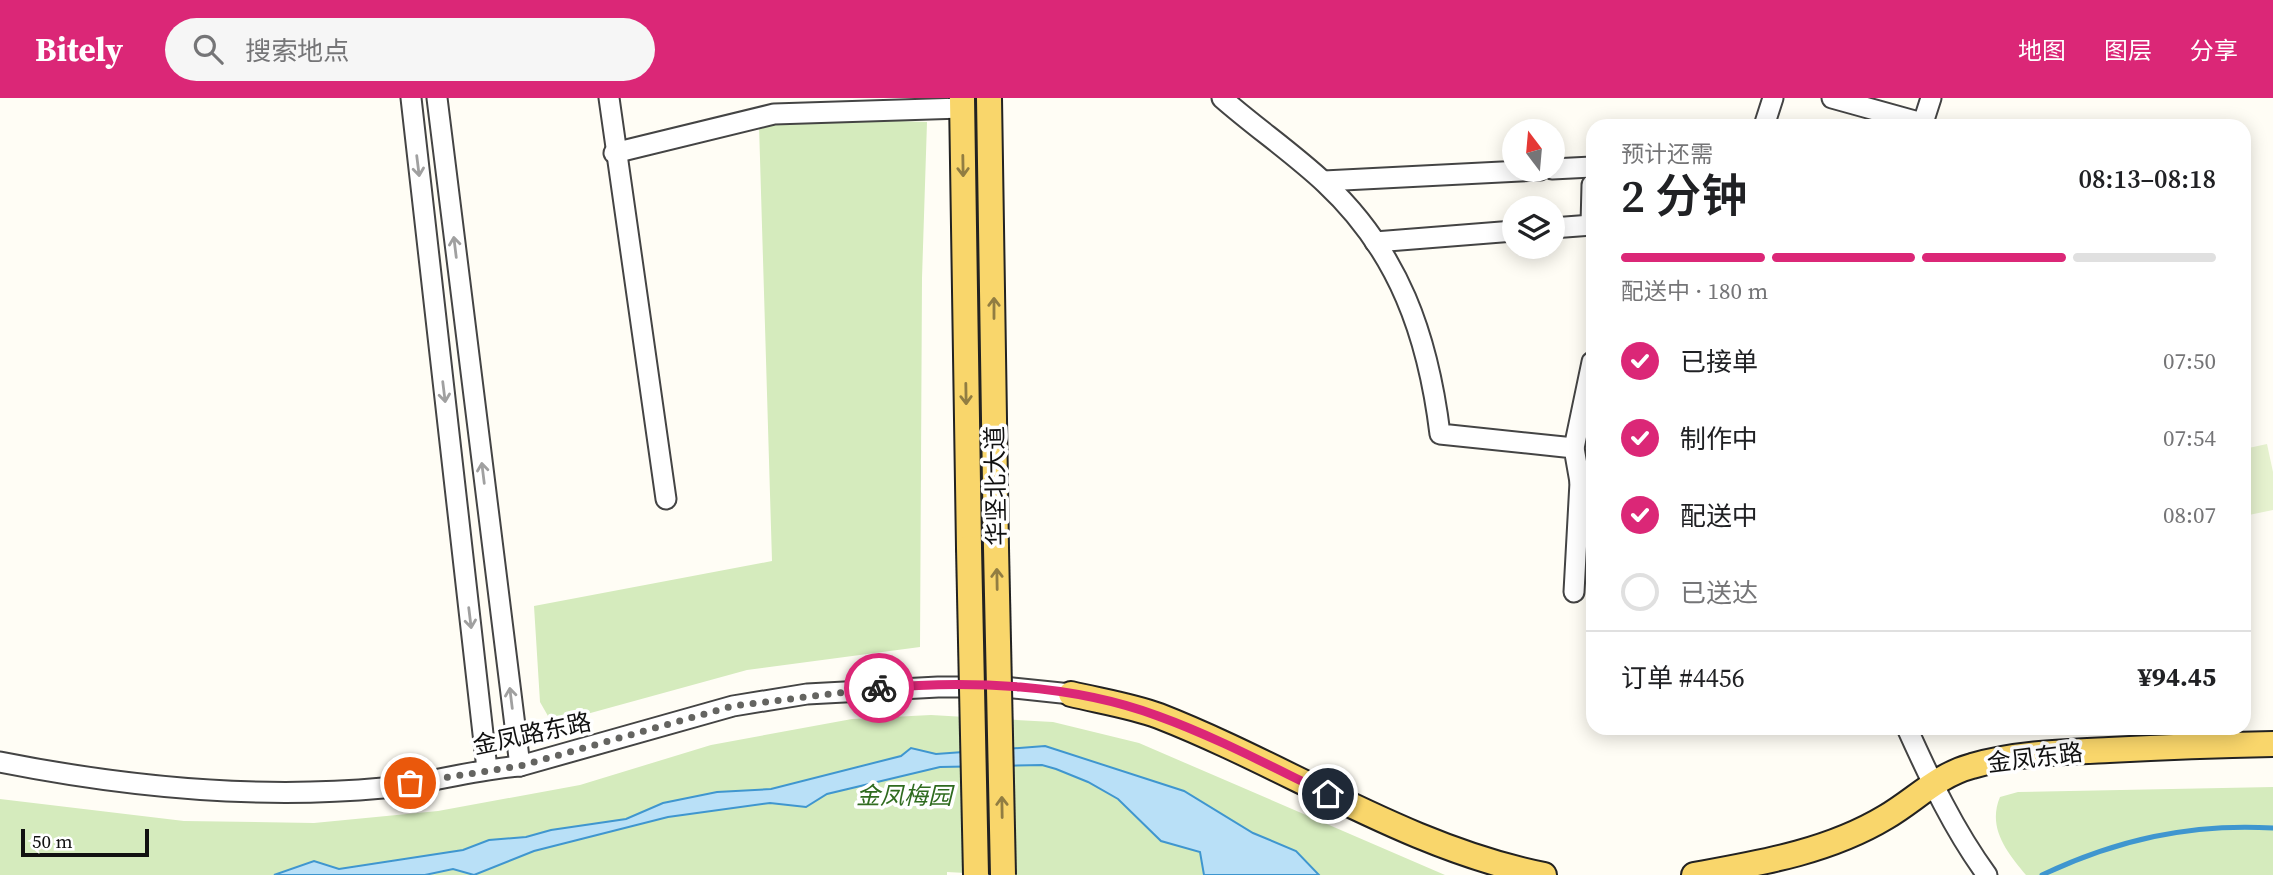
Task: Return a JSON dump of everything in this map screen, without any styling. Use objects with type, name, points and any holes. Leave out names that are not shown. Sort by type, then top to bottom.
[{"type":"main road","name":"华坚北大道","points":[[989,98],[1003,875]]},
{"type":"main road","name":"华坚北大道","points":[[962,103],[976,875]]},
{"type":"main road","points":[[1071,694],[1157,715],[1425,836],[1517,870],[1544,875]]},
{"type":"main road","name":"金凤东路","points":[[1694,875],[1777,859],[1837,841],[1886,817],[1932,783],[1969,766],[2006,758],[2063,752],[2273,744]]},
{"type":"street","points":[[411,98],[487,769]]},
{"type":"street","points":[[437,98],[520,766]]},
{"type":"street","points":[[609,98],[614,153],[666,499]]},
{"type":"street","points":[[1222,98],[1324,181],[1346,203],[1392,266],[1411,306],[1434,389],[1440,435],[1574,448]]},
{"type":"street","points":[[1766,119],[1773,98]]},
{"type":"street","points":[[1832,98],[1905,119]]},
{"type":"street","points":[[1924,119],[1931,98]]},
{"type":"street","points":[[614,153],[774,114],[962,103]]},
{"type":"street","points":[[1565,168],[1586,167]]},
{"type":"street","points":[[1324,181],[1502,172]]},
{"type":"street","points":[[1565,227],[1586,225]]},
{"type":"street","points":[[1375,242],[1502,232]]},
{"type":"street","points":[[1574,592],[1586,482],[1574,448],[1586,391]]},
{"type":"street","name":"金凤路东路","points":[[0,762],[78,777],[177,789],[286,793],[384,788],[487,769],[520,766],[733,706],[807,694],[938,687],[1071,694]]},
{"type":"street","points":[[1910,735],[1932,783],[1987,875]]},
{"type":"green space","points":[[846,119],[927,122],[922,278],[920,647],[747,670],[565,720],[548,716],[540,702],[534,606],[772,561],[759,125]]},
{"type":"green space","points":[[2267,444],[2273,472],[2273,510],[2251,515],[2251,447]]},
{"type":"green space","name":"金凤梅园","points":[[931,715],[1053,722],[1139,743],[1445,875],[1003,875],[947,872],[947,875],[0,875],[0,799],[184,821],[314,823],[438,811],[580,785],[711,745],[852,719]]},
{"type":"green space","points":[[2273,787],[2273,875],[2026,875],[2001,839],[1996,819],[2000,797],[2018,792]]},
{"type":"water","points":[[1045,746],[1184,791],[1253,833],[1296,851],[1319,875],[1204,875],[1200,852],[1161,841],[1118,799],[1088,782],[1042,765],[940,767],[827,794],[806,807],[770,803],[668,817],[534,851],[474,875],[453,869],[425,875],[274,875],[314,861],[339,869],[463,850],[489,840],[526,837],[551,830],[626,819],[663,803],[717,792],[771,789],[901,756],[911,748],[936,754]]},
{"type":"waterway","points":[[2042,875],[2126,843],[2183,831],[2273,828]]},
{"type":"way so far","points":[[410,783],[520,766],[575,753],[733,706],[807,694],[879,688]]},
{"type":"route","points":[[879,688],[1004,688],[1071,694],[1157,715],[1328,794]]}]
